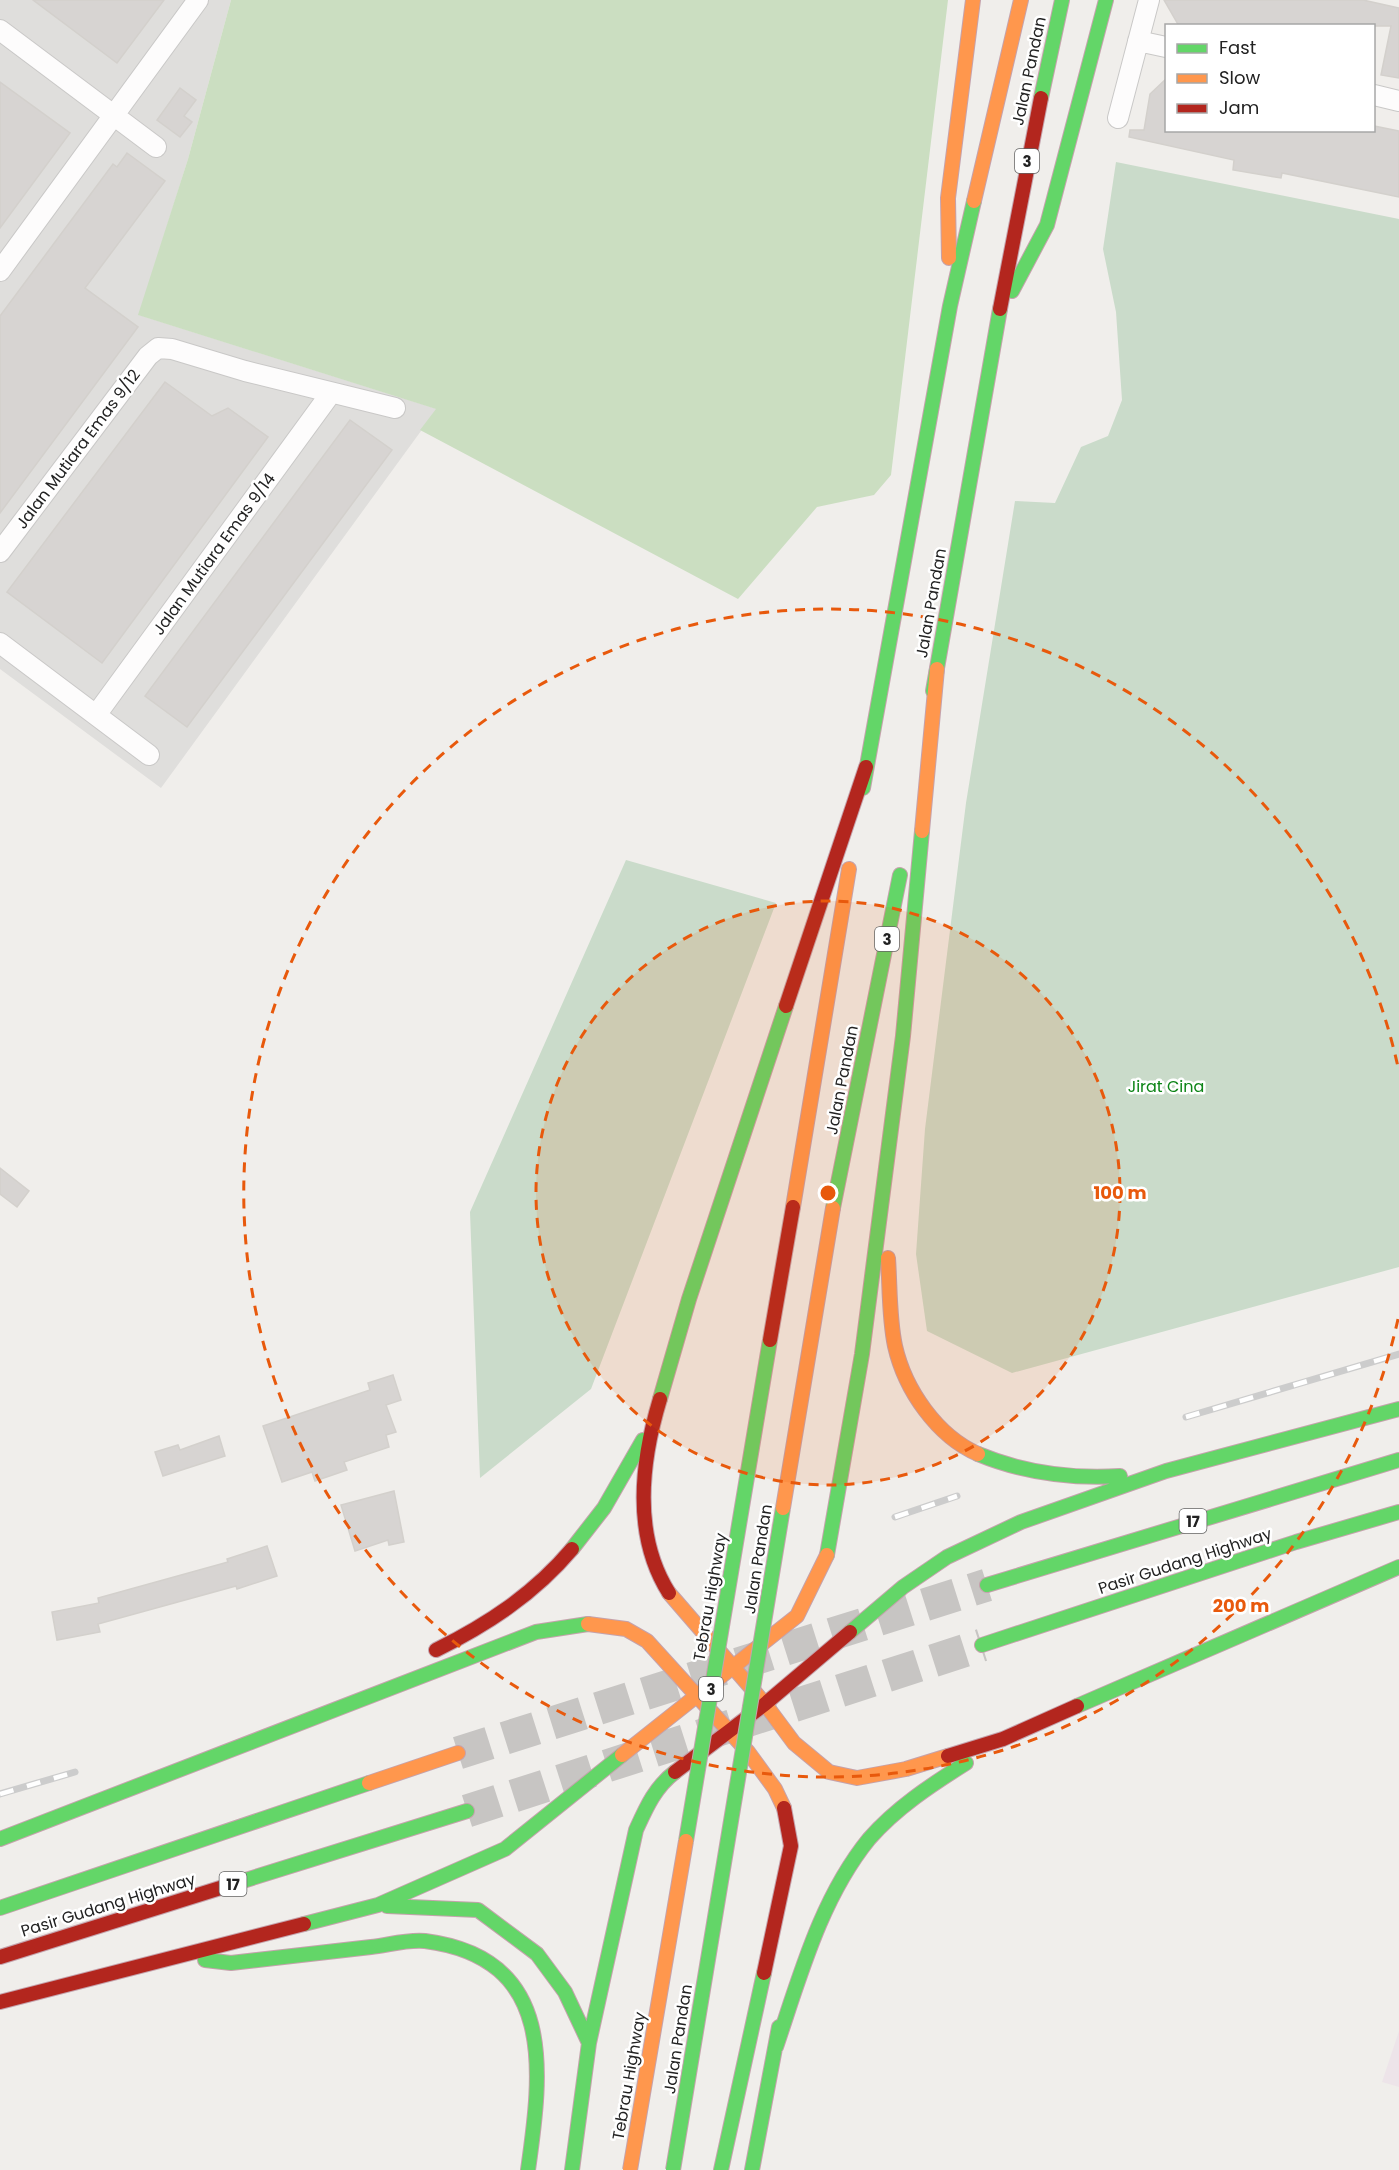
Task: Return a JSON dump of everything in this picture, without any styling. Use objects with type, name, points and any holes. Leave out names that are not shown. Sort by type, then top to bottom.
[{"type":"highway","points":[[950,306],[948,198],[973,0]]},
{"type":"highway","name":"Jalan Pandan","points":[[793,1207],[866,767],[918,493],[950,306],[1021,0]]},
{"type":"highway","name":"Jalan Pandan","points":[[907,840],[996,323],[1017,210],[1062,0]]},
{"type":"highway","points":[[996,323],[1047,225],[1106,0]]},
{"type":"highway","points":[[0,2002],[378,1905],[505,1849],[797,1616],[818,1577],[830,1547],[862,1354],[903,1036],[937,669]]},
{"type":"highway","points":[[422,1656],[494,1621],[528,1596],[561,1564],[592,1527],[620,1484],[652,1422],[689,1299],[866,767]]},
{"type":"highway","name":"Jalan Pandan","points":[[673,2170],[833,1208],[902,863]]},
{"type":"highway","points":[[884,1188],[895,1346],[906,1376],[938,1426],[962,1444],[998,1462],[1043,1474],[1095,1479],[1166,1471]]},
{"type":"highway","name":"Tebrau Highway","points":[[630,2170],[793,1207]]},
{"type":"highway","points":[[572,2170],[584,2094],[589,2043],[636,1830],[648,1803],[666,1779],[765,1704],[903,1587],[947,1557],[1022,1522],[1166,1471],[1399,1409]]},
{"type":"highway","points":[[652,1422],[644,1498],[646,1540],[658,1575],[675,1602],[765,1704],[794,1743],[829,1772],[857,1778],[906,1769],[1003,1739],[1172,1663],[1399,1567]]},
{"type":"highway","name":"Pasir Gudang Highway","points":[[987,1584],[1399,1460]]},
{"type":"highway","name":"Pasir Gudang Highway","points":[[982,1645],[1296,1542],[1399,1512]]},
{"type":"highway","points":[[0,1839],[536,1632],[580,1623],[609,1623],[641,1636],[728,1730],[770,1782],[784,1808],[791,1831],[791,1846],[721,2170]]},
{"type":"highway","points":[[102,1798],[334,1694]]},
{"type":"highway","points":[[776,2047],[819,1923],[853,1862],[890,1817],[931,1784],[1003,1739]]},
{"type":"highway","name":"Pasir Gudang Highway","points":[[0,1908],[458,1753]]},
{"type":"highway","name":"Pasir Gudang Highway","points":[[0,1957],[467,1811]]},
{"type":"highway","points":[[791,1846],[802,1872]]},
{"type":"highway","points":[[378,1905],[478,1910],[537,1954],[565,1992],[589,2043]]},
{"type":"highway","points":[[173,1956],[231,1963],[424,1941],[450,1945],[473,1953],[496,1968],[514,1985],[527,2008],[536,2032],[540,2067],[539,2098],[528,2170]]},
{"type":"highway","points":[[752,2170],[789,1965]]},
{"type":"street","points":[[0,271],[198,0]]},
{"type":"street","points":[[1118,118],[1149,0]]},
{"type":"street","points":[[0,30],[156,147]]},
{"type":"street","points":[[1138,41],[1165,47]]},
{"type":"street","points":[[1375,95],[1399,101]]},
{"type":"street","name":"Jalan Mutiara Emas 9/12","points":[[0,552],[148,356],[158,348],[172,349],[331,393]]},
{"type":"street","points":[[331,393],[395,408]]},
{"type":"street","name":"Jalan Mutiara Emas 9/14","points":[[96,715],[331,393]]},
{"type":"street","points":[[0,643],[149,755]]},
{"type":"shaded area","points":[[0,0],[231,0],[188,159],[139,315],[437,409],[161,788],[0,669]]},
{"type":"shaded area","points":[[1399,2031],[1399,2087],[1382,2082]]},
{"type":"green space","points":[[231,0],[948,0],[891,475],[874,495],[817,507],[738,599],[420,430],[436,409],[138,315],[188,159]]},
{"type":"green space","name":"Jirat Cina","points":[[1116,162],[1399,219],[1399,1267],[1012,1373],[927,1331],[916,1254],[925,1129],[966,803],[1015,501],[1055,503],[1081,447],[1108,436],[1122,400],[1116,312],[1103,249]]},
{"type":"green space","points":[[626,860],[776,903],[591,1389],[480,1478],[470,1212]]},
{"type":"building","points":[[33,0],[164,0],[117,63]]},
{"type":"building","points":[[1164,0],[1363,0],[1399,8],[1399,78],[1381,75],[1391,26],[1375,26],[1375,24],[1178,24]]},
{"type":"building","points":[[1165,80],[1165,132],[1375,132],[1375,126],[1399,131],[1399,197],[1282,173],[1281,178],[1233,170],[1234,160],[1129,137],[1130,130],[1144,130],[1150,94]]},
{"type":"building","points":[[0,82],[70,133],[0,228]]},
{"type":"building","points":[[180,88],[196,100],[184,116],[192,122],[180,137],[157,120]]},
{"type":"building","points":[[127,153],[165,181],[85,288],[138,327],[0,513],[0,316],[113,164],[117,167]]},
{"type":"building","points":[[165,382],[212,416],[228,408],[268,437],[102,663],[7,592]]},
{"type":"building","points":[[350,420],[392,450],[187,727],[145,696]]},
{"type":"building","points":[[0,1168],[29,1191],[17,1207],[0,1194]]},
{"type":"building","points":[[393,1375],[401,1400],[386,1405],[396,1432],[386,1435],[389,1447],[344,1462],[347,1470],[315,1481],[312,1472],[282,1482],[263,1426],[370,1390],[368,1383]]},
{"type":"building","points":[[219,1436],[225,1456],[163,1476],[155,1452],[178,1445],[180,1450]]},
{"type":"building","points":[[394,1491],[404,1542],[389,1545],[388,1540],[355,1551],[341,1505]]},
{"type":"building","points":[[267,1546],[277,1576],[237,1589],[236,1586],[98,1624],[100,1632],[57,1640],[52,1612],[99,1603],[98,1598],[228,1562],[227,1559]]},
{"type":"tunnel","points":[[458,1753],[987,1585]]},
{"type":"tunnel","points":[[467,1811],[982,1645]]},
{"type":"railway","points":[[1186,1417],[1399,1354]]},
{"type":"railway","points":[[895,1517],[957,1496]]},
{"type":"railway","points":[[0,1794],[75,1772]]},
{"type":"traffic: fast","points":[[1041,98],[1062,0]]},
{"type":"traffic: fast","points":[[1012,291],[1047,225],[1106,0]]},
{"type":"traffic: fast","points":[[863,788],[950,306],[974,201]]},
{"type":"traffic: fast","points":[[933,691],[1000,309]]},
{"type":"traffic: fast","points":[[827,1555],[862,1354],[903,1036],[922,831]]},
{"type":"traffic: fast","points":[[833,1208],[900,875]]},
{"type":"traffic: fast","points":[[660,1399],[689,1299],[786,1006]]},
{"type":"traffic: fast","points":[[686,1841],[770,1340]]},
{"type":"traffic: fast","points":[[850,1632],[903,1587],[947,1557],[1021,1522],[1166,1471],[1399,1409]]},
{"type":"traffic: fast","points":[[572,1549],[604,1508],[643,1440]]},
{"type":"traffic: fast","points":[[978,1454],[1013,1466],[1048,1473],[1120,1476]]},
{"type":"traffic: fast","points":[[987,1585],[1399,1460]]},
{"type":"traffic: fast","points":[[673,2170],[783,1508]]},
{"type":"traffic: fast","points":[[982,1645],[1296,1542],[1399,1512]]},
{"type":"traffic: fast","points":[[1077,1706],[1399,1567]]},
{"type":"traffic: fast","points":[[0,1839],[536,1632],[588,1624]]},
{"type":"traffic: fast","points":[[304,1924],[378,1905],[505,1849],[622,1755]]},
{"type":"traffic: fast","points":[[776,2047],[803,1966],[825,1912],[852,1862],[869,1839],[902,1807],[966,1763]]},
{"type":"traffic: fast","points":[[572,2170],[589,2043],[636,1830],[657,1791],[675,1772]]},
{"type":"traffic: fast","points":[[0,1908],[369,1783]]},
{"type":"traffic: fast","points":[[233,1884],[467,1811]]},
{"type":"traffic: fast","points":[[387,1906],[478,1910],[537,1954],[565,1992],[589,2043]]},
{"type":"traffic: fast","points":[[205,1960],[231,1963],[405,1941],[425,1941],[468,1952],[499,1970],[519,1995],[531,2025],[536,2059],[536,2095],[528,2170]]},
{"type":"traffic: fast","points":[[721,2170],[764,1973]]},
{"type":"traffic: fast","points":[[752,2170],[779,2027]]},
{"type":"traffic: slow","points":[[949,258],[948,198],[973,0]]},
{"type":"traffic: slow","points":[[974,201],[1021,0]]},
{"type":"traffic: slow","points":[[922,831],[937,669]]},
{"type":"traffic: slow","points":[[793,1207],[849,869]]},
{"type":"traffic: slow","points":[[783,1508],[833,1208]]},
{"type":"traffic: slow","points":[[888,1258],[893,1335],[906,1379],[936,1424],[949,1436],[978,1454]]},
{"type":"traffic: slow","points":[[622,1755],[797,1616],[827,1555]]},
{"type":"traffic: slow","points":[[669,1593],[765,1704],[794,1743],[829,1772],[857,1778],[906,1769],[948,1756]]},
{"type":"traffic: slow","points":[[588,1624],[626,1629],[647,1641],[748,1752],[775,1789],[784,1808]]},
{"type":"traffic: slow","points":[[369,1783],[458,1753]]},
{"type":"traffic: slow","points":[[630,2170],[686,1841]]},
{"type":"traffic: jam","points":[[1000,309],[1041,98]]},
{"type":"traffic: jam","points":[[786,1006],[866,767]]},
{"type":"traffic: jam","points":[[770,1340],[793,1207]]},
{"type":"traffic: jam","points":[[660,1399],[648,1448],[645,1473],[645,1523],[657,1571],[669,1593]]},
{"type":"traffic: jam","points":[[436,1650],[474,1630],[509,1607],[542,1580],[572,1549]]},
{"type":"traffic: jam","points":[[675,1772],[765,1704],[850,1632]]},
{"type":"traffic: jam","points":[[948,1756],[1003,1739],[1077,1706]]},
{"type":"traffic: jam","points":[[764,1973],[791,1846],[784,1808]]},
{"type":"traffic: jam","points":[[0,1957],[233,1884]]},
{"type":"traffic: jam","points":[[0,2002],[304,1924]]}]
